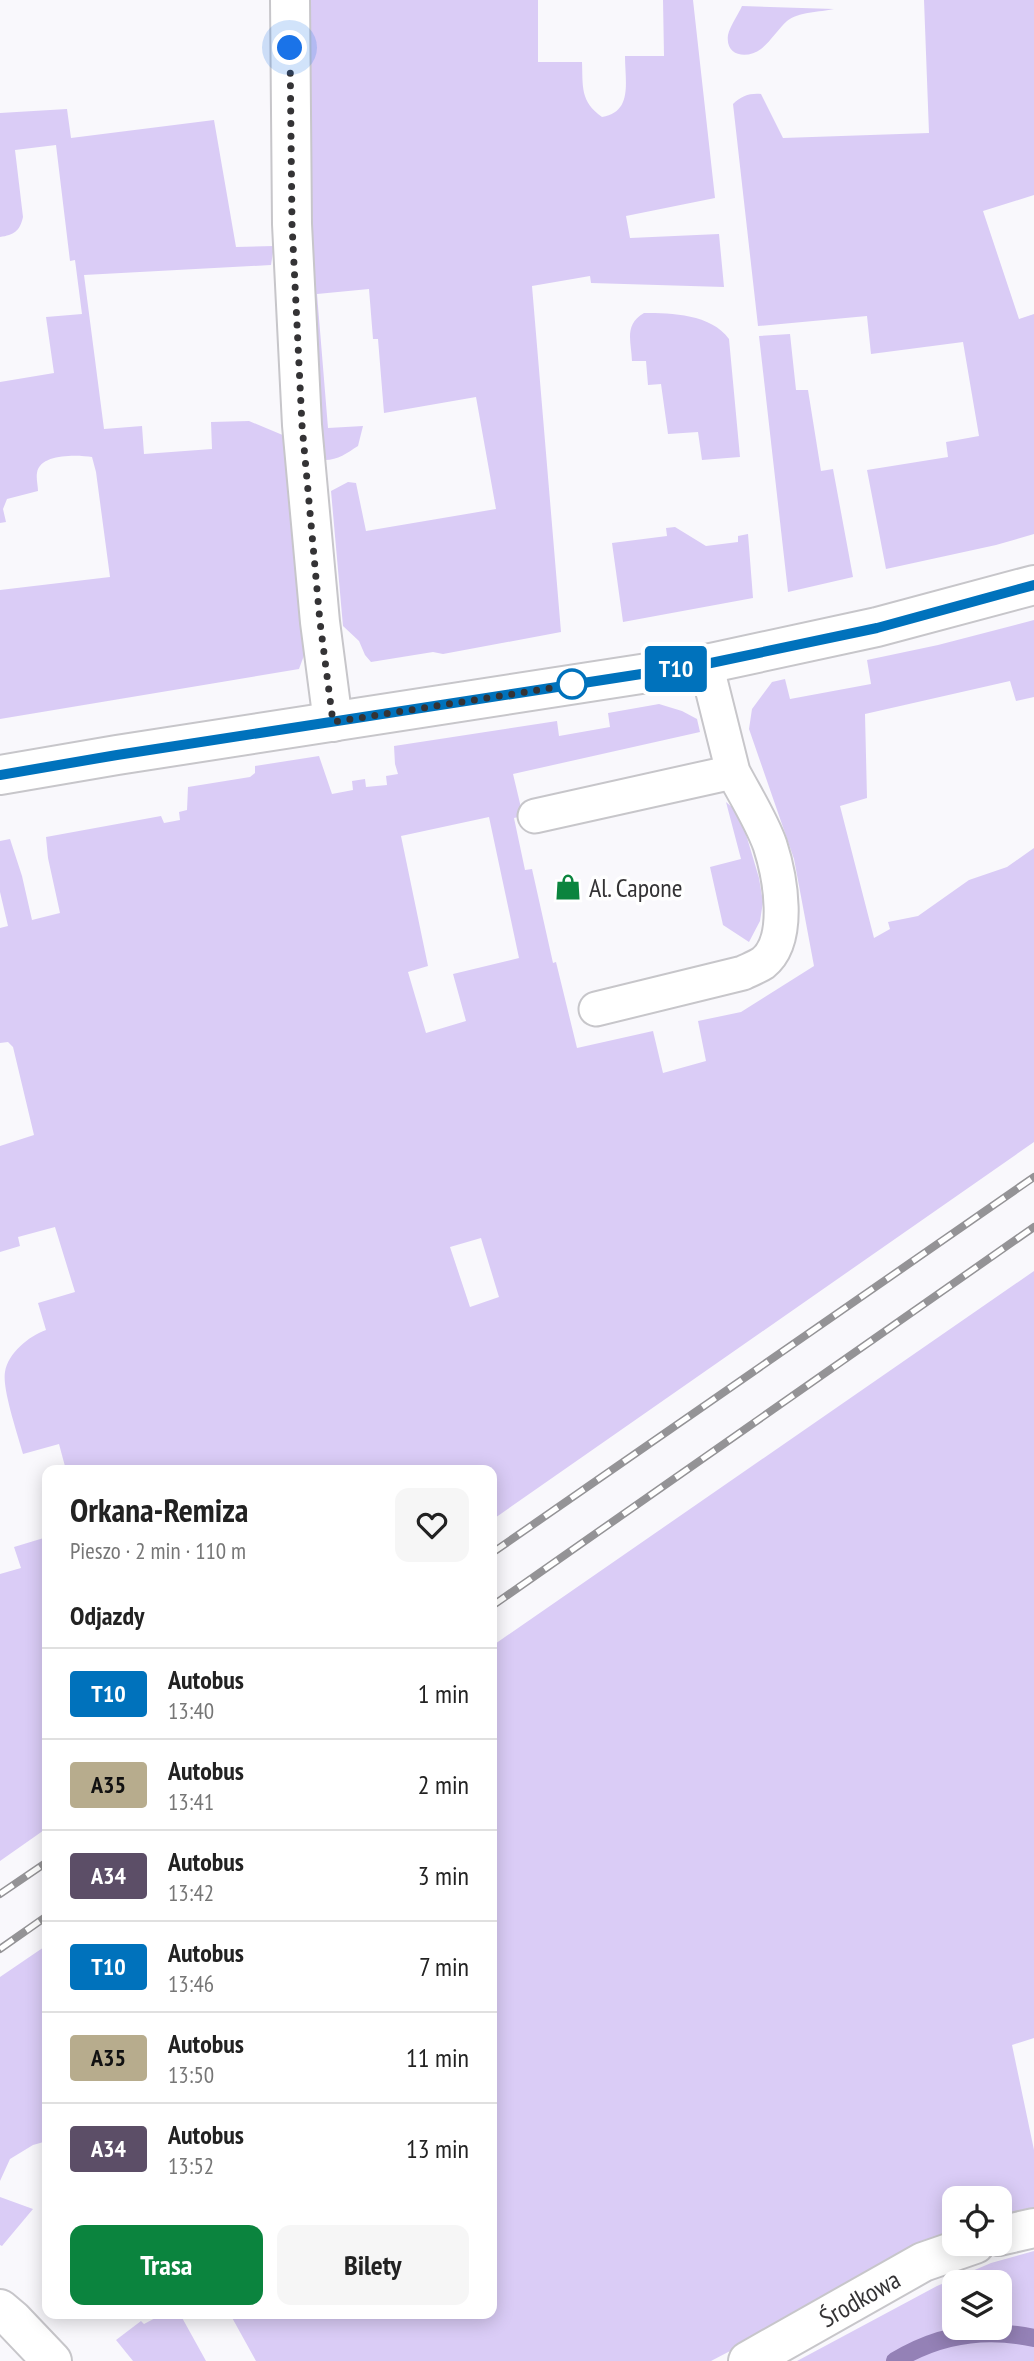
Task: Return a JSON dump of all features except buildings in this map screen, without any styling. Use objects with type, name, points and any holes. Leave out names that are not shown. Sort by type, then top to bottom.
[{"type":"street","points":[[290,0],[292,224],[302,425],[320,622],[333,722]]},
{"type":"street","points":[[0,775],[706,664],[877,628],[1034,585]]},
{"type":"street","points":[[1012,2233],[1034,2228]]},
{"type":"street","name":"Środkowa","points":[[748,2361],[923,2262],[942,2255]]},
{"type":"street","points":[[0,2309],[52,2361]]},
{"type":"lane","points":[[596,1009],[743,973],[763,963],[775,948],[781,924],[780,893],[769,844],[733,772],[706,664]]},
{"type":"lane","points":[[534,816],[733,772]]},
{"type":"shaded area","points":[[306,0],[538,0],[538,62],[582,62],[586,99],[602,117],[619,109],[623,102],[626,85],[625,56],[664,56],[663,0],[693,0],[715,198],[626,216],[630,238],[719,234],[724,287],[591,283],[590,276],[532,286],[561,632],[443,654],[433,652],[371,662],[359,641],[343,626],[331,491],[348,482],[356,483],[366,531],[496,509],[476,397],[384,413],[378,339],[373,339],[369,289],[317,294],[328,428],[363,426],[358,446],[346,454],[325,460],[306,288]]},
{"type":"shaded area","points":[[924,0],[1034,0],[1034,195],[983,211],[1019,319],[1034,314],[1034,534],[886,569],[867,470],[948,457],[946,442],[979,436],[963,342],[871,354],[867,316],[758,326],[733,104],[746,96],[761,94],[783,138],[929,133]]},
{"type":"shaded area","points":[[742,6],[834,9],[792,18],[761,49],[744,55],[734,52],[728,42],[729,32]]},
{"type":"shaded area","points":[[67,109],[71,138],[214,120],[236,247],[274,246],[271,265],[84,275],[104,429],[142,426],[144,454],[212,449],[211,422],[249,421],[285,436],[306,650],[299,669],[0,719],[0,590],[110,577],[92,457],[60,457],[45,462],[37,473],[38,491],[7,499],[3,509],[6,522],[0,523],[0,382],[54,373],[46,317],[82,314],[75,260],[70,261],[56,145],[15,150],[23,217],[16,232],[0,237],[0,113]]},
{"type":"shaded area","points":[[644,313],[702,320],[712,324],[729,339],[740,457],[702,460],[698,432],[668,434],[661,384],[648,385],[646,361],[632,361],[631,328]]},
{"type":"shaded area","points":[[790,334],[796,390],[808,390],[821,471],[833,469],[853,577],[788,592],[759,336]]},
{"type":"shaded area","points":[[675,527],[706,546],[738,542],[738,536],[748,534],[753,598],[623,622],[612,543],[667,536],[666,528]]},
{"type":"shaded area","points":[[1034,620],[1034,697],[1016,701],[1010,681],[865,714],[867,798],[840,806],[874,938],[890,929],[888,922],[918,916],[969,880],[1007,867],[1034,848],[1034,1142],[497,1517],[497,1465],[65,1465],[59,1444],[23,1454],[6,1389],[7,1365],[20,1346],[46,1330],[38,1303],[75,1292],[55,1227],[18,1237],[20,1246],[0,1252],[0,1146],[34,1135],[13,1047],[8,1042],[0,1043],[0,928],[8,926],[0,892],[0,841],[10,839],[32,920],[60,913],[46,837],[161,816],[164,823],[180,820],[179,812],[187,810],[188,787],[250,777],[255,773],[255,766],[319,756],[332,794],[353,790],[352,781],[365,779],[366,787],[387,785],[386,776],[398,774],[394,746],[557,721],[559,736],[610,727],[608,713],[659,704],[682,711],[697,719],[700,732],[513,774],[523,816],[514,818],[525,870],[532,869],[553,963],[556,962],[577,1048],[653,1031],[663,1073],[706,1061],[698,1021],[741,1012],[814,966],[794,859],[749,729],[752,709],[772,682],[785,679],[790,699],[871,684],[867,660]],"holes":[[[489,817],[519,958],[453,974],[466,1021],[426,1033],[408,972],[428,966],[401,836]],[[481,1238],[499,1297],[470,1307],[450,1247]]]},
{"type":"shaded area","points":[[726,802],[740,814],[759,878],[763,902],[760,921],[749,942],[723,925],[710,867],[741,859]]},
{"type":"shaded area","points":[[1034,1271],[1034,2038],[1012,2045],[1034,2150],[1034,2210],[1012,2216],[1012,2186],[942,2186],[942,2240],[711,2361],[256,2361],[233,2319],[497,2319],[497,1643]]},
{"type":"shaded area","points":[[42,1539],[42,1832],[0,1861],[0,1574],[21,1568],[14,1547]]},
{"type":"shaded area","points":[[42,1948],[42,2142],[10,2159],[0,2181],[0,1977]]},
{"type":"shaded area","points":[[0,2197],[33,2209],[2,2246],[0,2245]]},
{"type":"shaded area","points":[[1034,2251],[1034,2361],[797,2361],[942,2284],[942,2340],[1012,2340],[1012,2270],[975,2270]]},
{"type":"shaded area","points":[[154,2319],[183,2319],[206,2361],[133,2361],[116,2340],[141,2321],[144,2324]]},
{"type":"waterway","points":[[895,2361],[928,2344],[962,2335],[997,2333],[1034,2338]]},
{"type":"railway","points":[[497,1550],[1034,1177]]},
{"type":"railway","points":[[497,1603],[1034,1227]]},
{"type":"railway","points":[[0,1894],[42,1865]]},
{"type":"railway","points":[[0,1949],[42,1920]]},
{"type":"bus line","name":"T10","points":[[0,775],[706,664],[877,628],[1034,585]]},
{"type":"place","name":"Al. Capone","points":[[568,887]]},
{"type":"route","points":[[290,48],[292,224],[302,425],[320,622],[333,722],[577,684],[572,684]]}]
